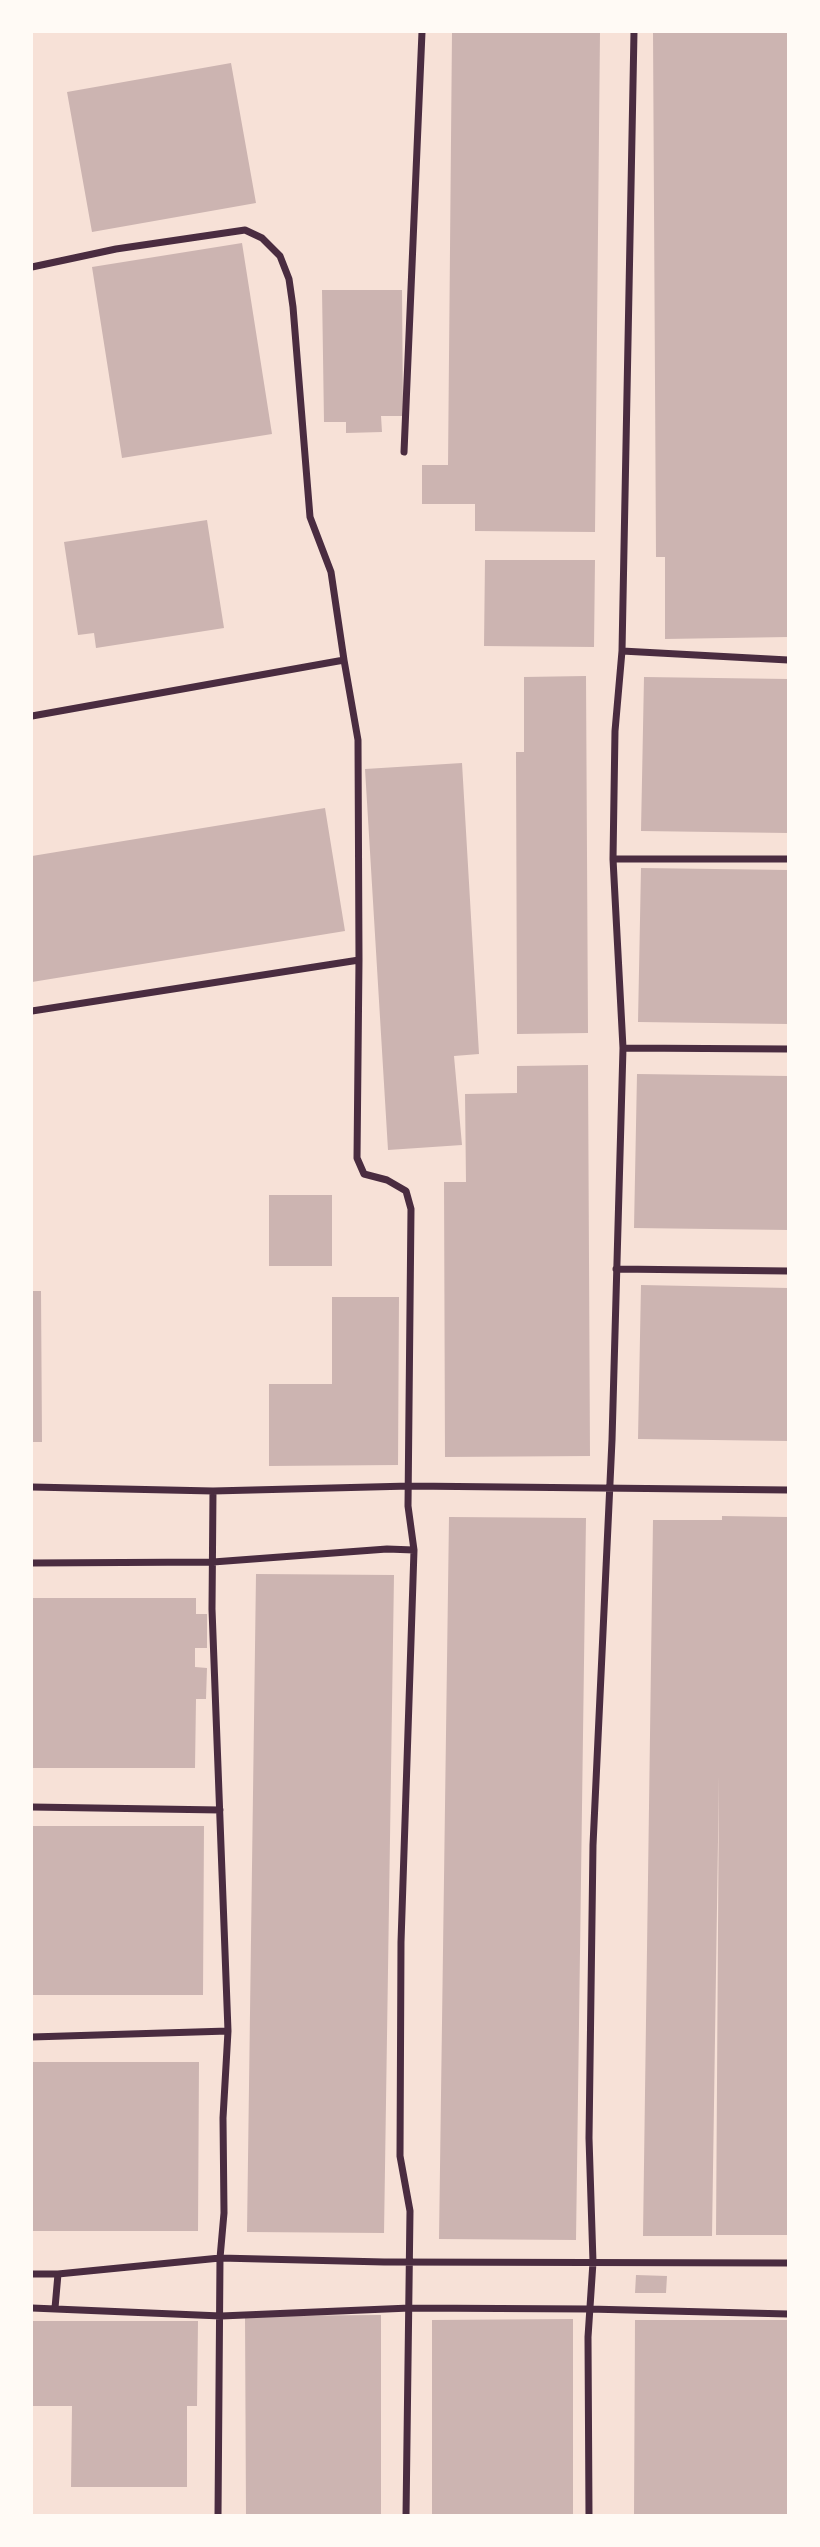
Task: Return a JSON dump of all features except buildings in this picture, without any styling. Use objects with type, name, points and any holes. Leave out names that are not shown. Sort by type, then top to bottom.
[{"type":"street","points":[[404,452],[422,32]]},
{"type":"street","points":[[589,2515],[589,2309],[593,2262],[589,2138],[593,1845],[609,1489],[623,1048],[613,859],[615,731],[622,651],[634,32]]},
{"type":"street","points":[[32,267],[116,249],[245,230],[262,238],[280,256],[289,279],[310,517],[331,572],[358,740],[357,1158],[365,1174],[387,1180],[406,1191],[411,1209],[408,1506],[414,1550],[401,1942],[400,2156],[410,2211],[407,2515]]},
{"type":"street","points":[[622,651],[789,660]]},
{"type":"street","points":[[32,716],[248,675],[344,660]]},
{"type":"street","points":[[613,859],[789,859]]},
{"type":"street","points":[[32,1011],[359,960]]},
{"type":"street","points":[[623,1048],[789,1049]]},
{"type":"street","points":[[616,1269],[789,1271]]},
{"type":"street","points":[[32,1487],[213,1491],[410,1486],[789,1490]]},
{"type":"street","points":[[213,1491],[212,1609],[228,2031],[223,2118],[224,2213],[220,2258],[218,2515]]},
{"type":"street","points":[[32,1563],[213,1562],[387,1549],[414,1550]]},
{"type":"street","points":[[32,1807],[220,1810]]},
{"type":"street","points":[[32,2037],[228,2031]]},
{"type":"street","points":[[32,2274],[58,2274],[220,2258],[789,2263]]},
{"type":"street","points":[[55,2308],[58,2274]]},
{"type":"street","points":[[32,2308],[221,2316],[410,2308],[789,2314]]}]
